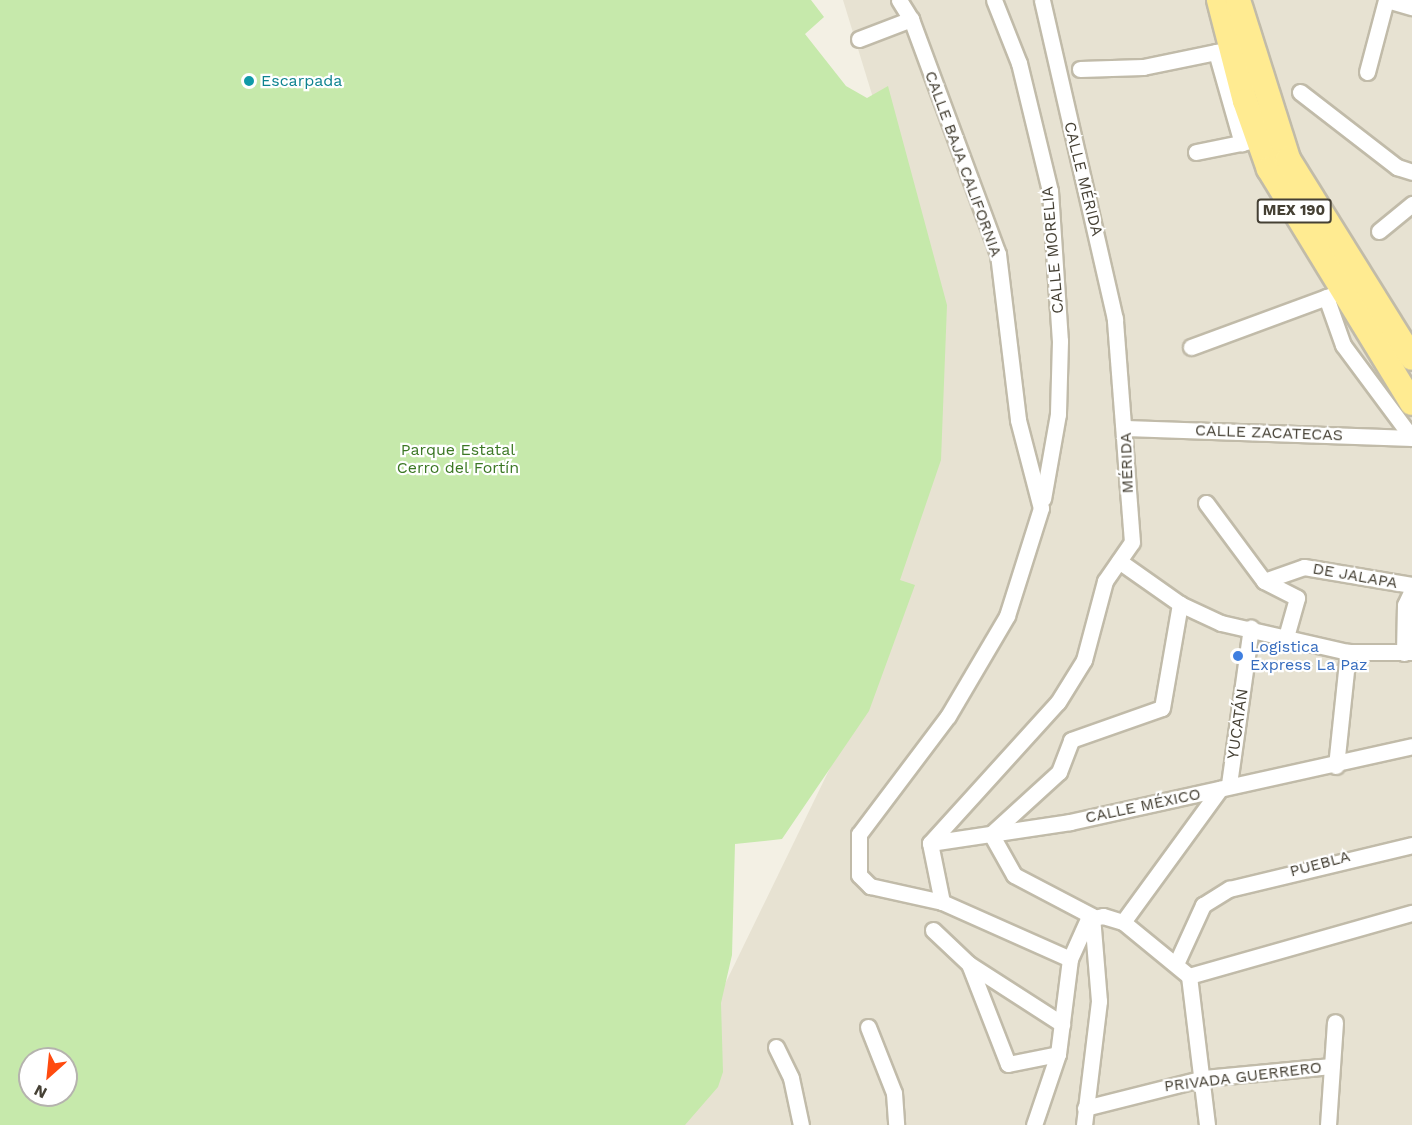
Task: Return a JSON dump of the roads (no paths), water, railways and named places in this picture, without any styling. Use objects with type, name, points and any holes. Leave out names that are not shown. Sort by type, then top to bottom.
[{"type":"main road","name":"MEX 190","points":[[1219,0],[1224,50],[1250,141],[1269,169],[1335,294],[1412,403]]},
{"type":"main road","name":"MEX 190","points":[[1238,0],[1288,159],[1412,357]]},
{"type":"street","name":"CALLE BAJA CALIFORNIA","points":[[899,0],[911,19],[998,254],[1017,420],[1041,508]]},
{"type":"street","name":"CALLE MORELIA","points":[[994,0],[1018,63],[1050,191],[1060,341],[1058,414],[1041,508]]},
{"type":"street","name":"CALLE MÉRIDA","points":[[1042,0],[1122,359]]},
{"type":"street","points":[[1367,72],[1387,0],[1412,7]]},
{"type":"street","points":[[859,39],[911,19]]},
{"type":"street","points":[[1080,69],[1143,67],[1224,50]]},
{"type":"street","points":[[1300,92],[1397,167],[1412,172]]},
{"type":"street","points":[[1196,152],[1250,141]]},
{"type":"street","points":[[1379,231],[1412,204]]},
{"type":"street","points":[[1191,347],[1335,294],[1343,345],[1412,438]]},
{"type":"street","name":"MÉRIDA","points":[[930,843],[1058,702],[1084,660],[1105,581],[1132,542],[1122,359]]},
{"type":"street","name":"CALLE ZACATECAS","points":[[1126,428],[1412,438]]},
{"type":"street","points":[[1206,503],[1264,581],[1297,598],[1286,637]]},
{"type":"street","points":[[1041,508],[1007,616],[948,716],[869,818],[855,849],[859,875],[870,886],[942,902],[1070,959]]},
{"type":"street","points":[[1119,561],[1180,604],[1221,623],[1251,628],[1348,652],[1408,652],[1405,605],[1412,590]]},
{"type":"street","name":"DE JALAPA","points":[[1264,581],[1304,567],[1412,585]]},
{"type":"street","points":[[1180,604],[1162,708],[1071,740],[1059,772],[991,834],[1014,875],[1092,916],[1123,922],[1189,976],[1204,1078],[1207,1125]]},
{"type":"street","name":"YUCATÁN","points":[[1225,786],[1251,628]]},
{"type":"street","points":[[1336,766],[1348,652]]},
{"type":"street","name":"CALLE MÉXICO","points":[[930,843],[991,834],[1225,786],[1336,766],[1412,746]]},
{"type":"street","points":[[1123,922],[1225,786]]},
{"type":"street","points":[[930,843],[942,902]]},
{"type":"street","name":"PUEBLA","points":[[1176,964],[1203,904],[1229,890],[1412,845]]},
{"type":"street","points":[[1189,976],[1412,913]]},
{"type":"street","points":[[1034,1125],[1058,1054],[1070,959],[1092,916]]},
{"type":"street","points":[[1084,1125],[1099,1000],[1092,916]]},
{"type":"street","points":[[933,930],[969,964],[1062,1024]]},
{"type":"street","points":[[969,964],[1008,1064],[1058,1054]]},
{"type":"street","points":[[1329,1125],[1335,1022]]},
{"type":"street","points":[[868,1027],[894,1093],[896,1125]]},
{"type":"street","points":[[776,1047],[791,1078],[801,1125]]},
{"type":"street","name":"PRIVADA GUERRERO","points":[[1085,1108],[1204,1078],[1332,1066]]},
{"type":"place","name":"Escarpada","points":[[249,81]]},
{"type":"place","name":"Logistica Express La Paz","points":[[1238,656]]},
{"type":"park label","name":"Parque Estatal Cerro del Fortín","points":[[458,459]]}]
